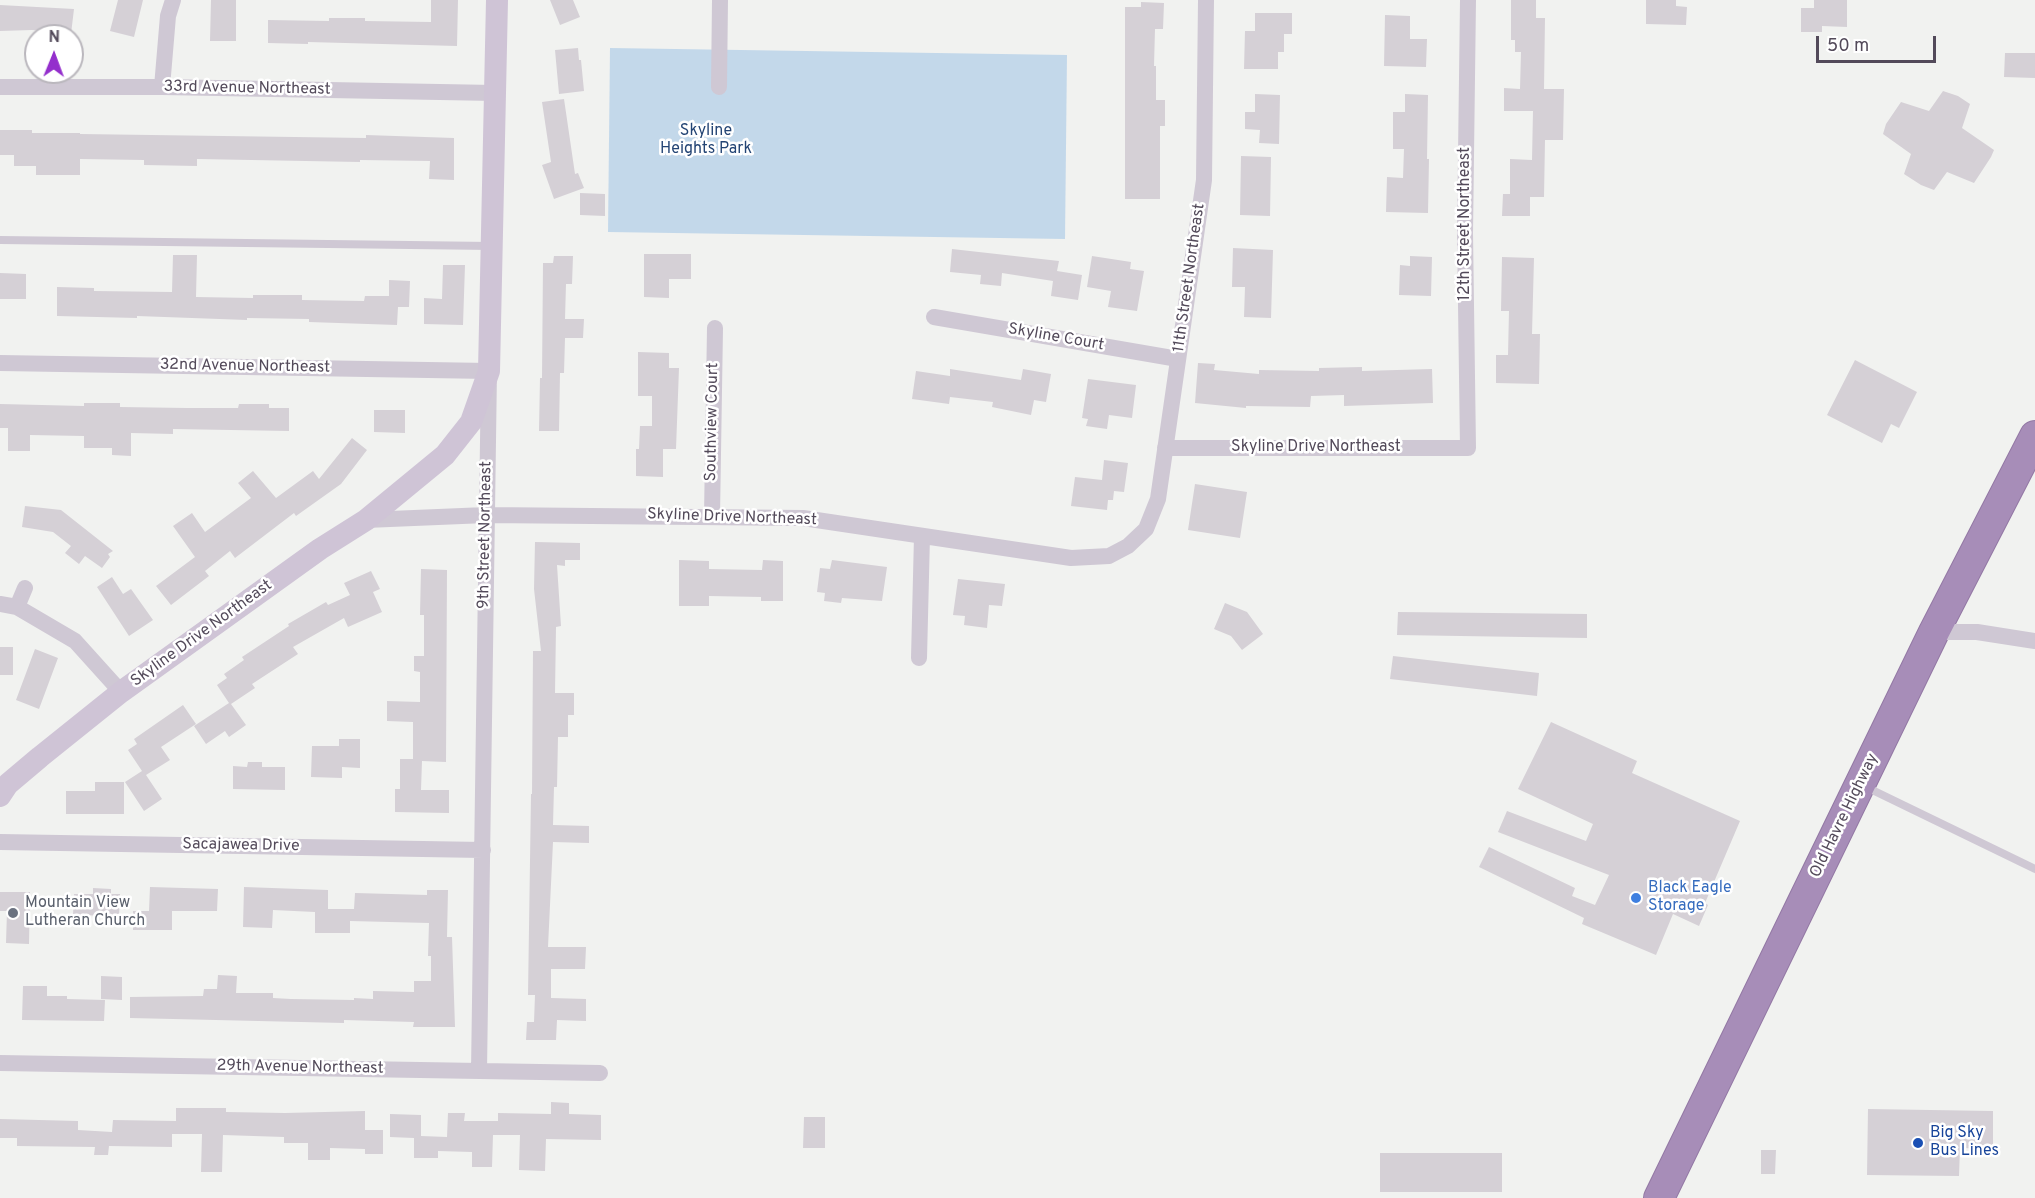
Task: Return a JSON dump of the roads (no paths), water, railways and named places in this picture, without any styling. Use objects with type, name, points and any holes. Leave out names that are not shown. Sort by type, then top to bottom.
[{"type":"highway","name":"Old Havre Highway","points":[[1659,1198],[1934,632],[2035,436]]},
{"type":"street","points":[[162,87],[168,16],[173,0]]},
{"type":"street","name":"9th Street Northeast","points":[[479,1071],[486,515],[497,0]]},
{"type":"street","points":[[719,87],[720,0]]},
{"type":"street","name":"11th Street Northeast","points":[[1128,546],[1146,529],[1158,499],[1204,180],[1206,0]]},
{"type":"street","name":"12th Street Northeast","points":[[1468,0],[1466,233],[1468,448]]},
{"type":"street","name":"33rd Avenue Northeast","points":[[0,87],[162,87],[495,93]]},
{"type":"street","name":"Skyline Court","points":[[934,317],[1178,359]]},
{"type":"street","name":"Southview Court","points":[[712,516],[715,328]]},
{"type":"street","name":"32nd Avenue Northeast","points":[[0,363],[489,370]]},
{"type":"street","name":"Skyline Drive Northeast","points":[[0,604],[17,607],[75,641],[121,692],[320,549],[366,520],[445,455],[471,422],[489,370]]},
{"type":"street","name":"Skyline Drive Northeast","points":[[1165,448],[1468,448]]},
{"type":"street","name":"Skyline Drive Northeast","points":[[366,520],[486,515],[803,518],[1071,558],[1109,556],[1128,546]]},
{"type":"street","points":[[919,658],[922,536]]},
{"type":"street","points":[[17,607],[25,588]]},
{"type":"street","points":[[1934,632],[1977,632],[2035,641]]},
{"type":"street","points":[[0,796],[8,784],[121,692]]},
{"type":"street","name":"Sacajawea Drive","points":[[0,842],[483,850]]},
{"type":"street","name":"29th Avenue Northeast","points":[[0,1063],[600,1073]]},
{"type":"lane","points":[[0,240],[492,246]]},
{"type":"lane","points":[[1860,785],[2035,869]]},
{"type":"place","name":"Black Eagle Storage","points":[[1636,898]]},
{"type":"place","name":"Mountain View Lutheran Church","points":[[13,913]]},
{"type":"place","name":"Big Sky Bus Lines","points":[[1918,1143]]},
{"type":"park label","name":"Skyline Heights Park","points":[[706,141]]}]
